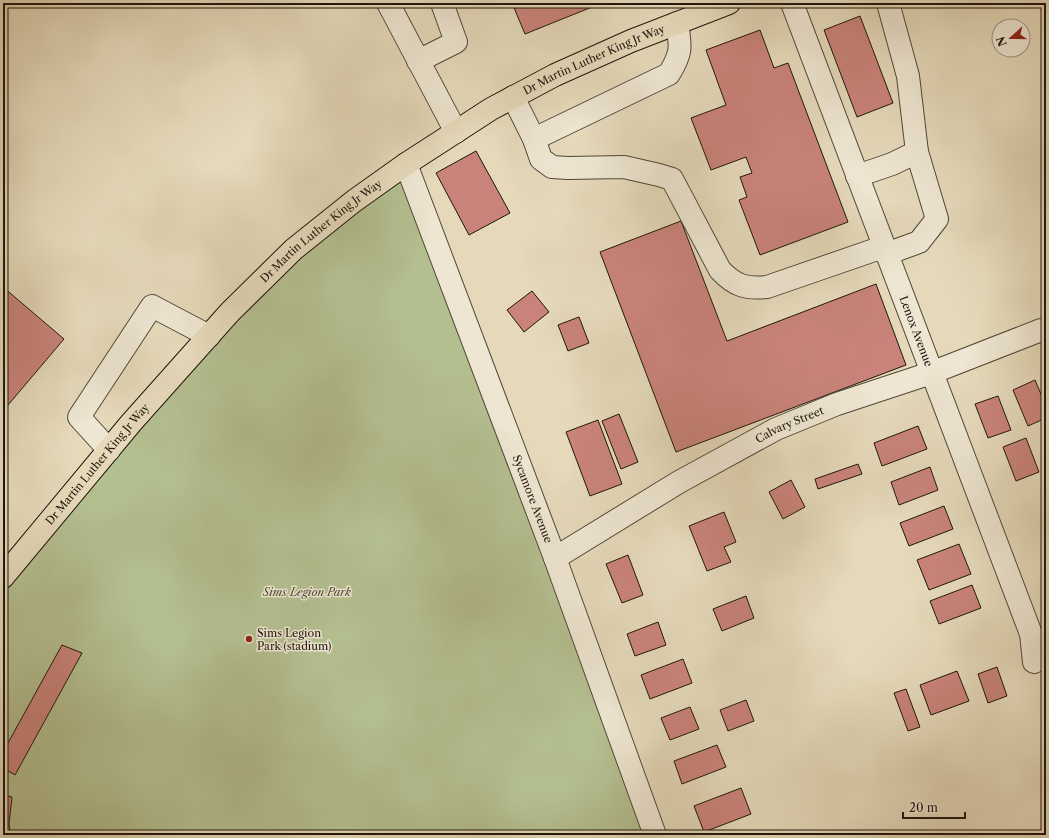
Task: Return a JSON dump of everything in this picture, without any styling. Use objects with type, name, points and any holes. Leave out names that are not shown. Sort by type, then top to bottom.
[{"type":"main road","name":"Dr Martin Luther King Jr Way","points":[[3,577],[109,450],[230,312],[294,249],[354,201],[406,164],[491,109],[554,75],[631,41],[729,3]]},
{"type":"street","points":[[388,3],[456,132]]},
{"type":"street","points":[[418,61],[456,42],[442,3]]},
{"type":"street","name":"Lenox Avenue","points":[[792,3],[1031,634],[1034,662]]},
{"type":"street","points":[[513,97],[534,139],[541,159],[552,167],[624,167],[672,179],[720,270],[730,280],[741,285],[754,288],[767,287],[885,250],[919,242],[936,219],[917,152],[908,76],[888,3]]},
{"type":"street","points":[[534,139],[669,74],[678,59],[681,46],[677,23]]},
{"type":"street","points":[[857,176],[892,164],[917,152]]},
{"type":"street","name":"Sycamore Avenue","points":[[406,164],[555,558],[655,835]]},
{"type":"street","points":[[109,450],[79,417],[152,306],[209,336]]},
{"type":"street","name":"Calvary Street","points":[[555,558],[679,482],[776,429],[806,415],[931,373],[1041,330]]},
{"type":"green space","name":"Sims Legion Park","points":[[406,164],[655,835],[3,835],[3,577],[230,312]]},
{"type":"building","points":[[512,3],[602,3],[525,34]]},
{"type":"building","points":[[860,16],[893,103],[857,117],[824,30]]},
{"type":"building","points":[[760,30],[774,68],[788,63],[848,222],[760,255],[739,200],[747,197],[740,177],[752,173],[746,157],[711,170],[691,118],[726,105],[706,50]]},
{"type":"building","points":[[476,151],[510,213],[469,235],[436,173]]},
{"type":"building","points":[[681,221],[727,341],[876,284],[906,365],[676,452],[600,252]]},
{"type":"building","points":[[3,287],[64,339],[3,411]]},
{"type":"building","points":[[532,291],[549,312],[524,332],[507,310]]},
{"type":"building","points":[[579,317],[589,343],[568,351],[558,325]]},
{"type":"building","points":[[1035,380],[1046,406],[1046,418],[1028,426],[1013,390]]},
{"type":"building","points":[[998,396],[1011,430],[988,438],[975,404]]},
{"type":"building","points":[[619,414],[638,462],[621,469],[602,421]]},
{"type":"building","points":[[598,420],[622,484],[590,496],[566,432]]},
{"type":"building","points":[[918,426],[927,449],[882,466],[874,443]]},
{"type":"building","points":[[1026,438],[1039,472],[1016,481],[1003,447]]},
{"type":"building","points":[[858,464],[862,474],[818,489],[815,479]]},
{"type":"building","points":[[930,467],[938,490],[899,505],[891,482]]},
{"type":"building","points":[[791,480],[805,507],[783,519],[769,492]]},
{"type":"building","points":[[944,506],[953,529],[909,546],[900,523]]},
{"type":"building","points":[[724,512],[736,542],[724,547],[731,562],[707,571],[689,526]]},
{"type":"building","points":[[959,544],[971,574],[929,590],[917,560]]},
{"type":"building","points":[[628,555],[643,595],[622,603],[606,564]]},
{"type":"building","points":[[972,585],[981,608],[939,624],[930,601]]},
{"type":"building","points":[[746,596],[754,618],[722,631],[713,609]]},
{"type":"building","points":[[658,622],[666,645],[635,656],[627,634]]},
{"type":"building","points":[[62,645],[82,653],[15,775],[3,768],[3,752]]},
{"type":"building","points":[[683,659],[692,683],[650,699],[641,675]]},
{"type":"building","points":[[997,667],[1007,696],[988,703],[978,674]]},
{"type":"building","points":[[957,671],[969,701],[931,715],[920,685]]},
{"type":"building","points":[[906,689],[920,727],[908,731],[894,693]]},
{"type":"building","points":[[746,700],[754,721],[728,731],[720,710]]},
{"type":"building","points":[[690,707],[699,729],[670,740],[661,718]]},
{"type":"building","points":[[717,745],[726,767],[682,784],[674,761]]},
{"type":"building","points":[[741,788],[751,814],[704,832],[694,806]]},
{"type":"building","points":[[3,795],[12,797],[9,824],[11,835],[3,835]]},
{"type":"building","points":[[741,831],[742,835],[731,835]]},
{"type":"place","name":"Sims Legion Park (stadium)","points":[[249,639]]}]
